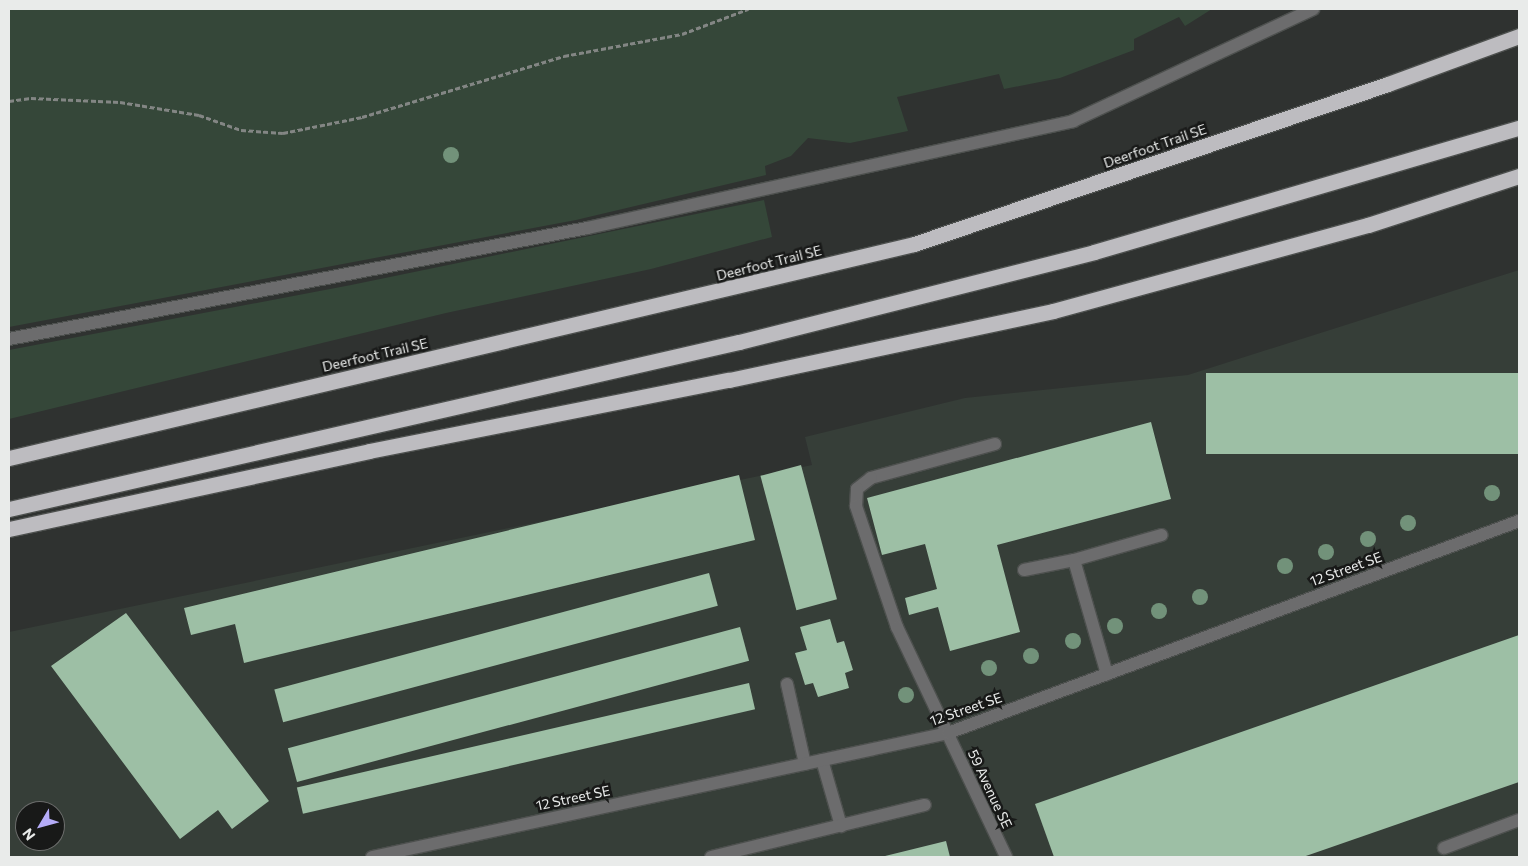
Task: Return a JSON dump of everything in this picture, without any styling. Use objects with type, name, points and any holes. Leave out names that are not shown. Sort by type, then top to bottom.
[{"type":"highway","name":"Deerfoot Trail SE","points":[[9,458],[914,244],[1378,87],[1519,36]]},
{"type":"highway","points":[[9,509],[739,342],[1094,252],[1519,128]]},
{"type":"highway","points":[[9,529],[359,453],[719,382],[1053,311],[1368,226],[1519,176]]},
{"type":"street","points":[[9,339],[587,228],[1073,121],[1307,10]]},
{"type":"street","name":"59 Avenue SE","points":[[996,444],[871,478],[857,490],[856,506],[897,627],[1006,857]]},
{"type":"street","name":"12 Street SE","points":[[372,857],[948,733],[1519,521]]},
{"type":"street","points":[[1024,570],[1074,560],[1162,535]]},
{"type":"street","points":[[1074,560],[1108,674]]},
{"type":"street","points":[[788,684],[805,764]]},
{"type":"street","points":[[822,760],[841,826]]},
{"type":"street","points":[[711,857],[925,805]]},
{"type":"street","points":[[1444,848],[1519,820]]},
{"type":"path","points":[[9,101],[31,98],[120,102],[200,115],[241,130],[283,134],[362,117],[564,56],[682,34],[748,9]]},
{"type":"shaded area","points":[[1519,270],[1519,857],[9,857],[9,632],[812,465],[805,437],[965,398],[1188,375]]},
{"type":"green space","points":[[9,9],[1212,9],[1185,26],[1179,17],[1134,39],[1134,50],[1060,78],[1004,89],[999,74],[897,97],[908,131],[850,143],[808,138],[791,156],[765,166],[766,175],[576,220],[9,327]]},
{"type":"green space","points":[[764,200],[772,237],[651,269],[446,313],[9,419],[9,350],[351,285]]},
{"type":"building","points":[[1206,373],[1519,373],[1519,454],[1206,454]]},
{"type":"building","points":[[1151,422],[1171,499],[997,545],[1020,632],[950,651],[938,607],[909,615],[905,598],[937,589],[925,544],[882,555],[867,498]]},
{"type":"building","points":[[801,465],[837,599],[796,610],[760,476]]},
{"type":"building","points":[[739,475],[755,540],[244,663],[235,624],[191,635],[184,608]]},
{"type":"building","points":[[709,573],[718,606],[283,722],[274,689]]},
{"type":"building","points":[[126,613],[269,801],[232,829],[218,810],[180,839],[51,666]]},
{"type":"building","points":[[830,619],[837,643],[844,641],[853,670],[845,673],[849,688],[818,697],[813,683],[805,685],[795,653],[807,650],[800,627]]},
{"type":"building","points":[[740,627],[749,661],[297,782],[288,748]]},
{"type":"building","points":[[1519,635],[1519,782],[1303,857],[1054,857],[1035,804]]},
{"type":"building","points":[[749,683],[755,709],[303,814],[297,787]]},
{"type":"building","points":[[946,841],[950,857],[881,857]]}]
